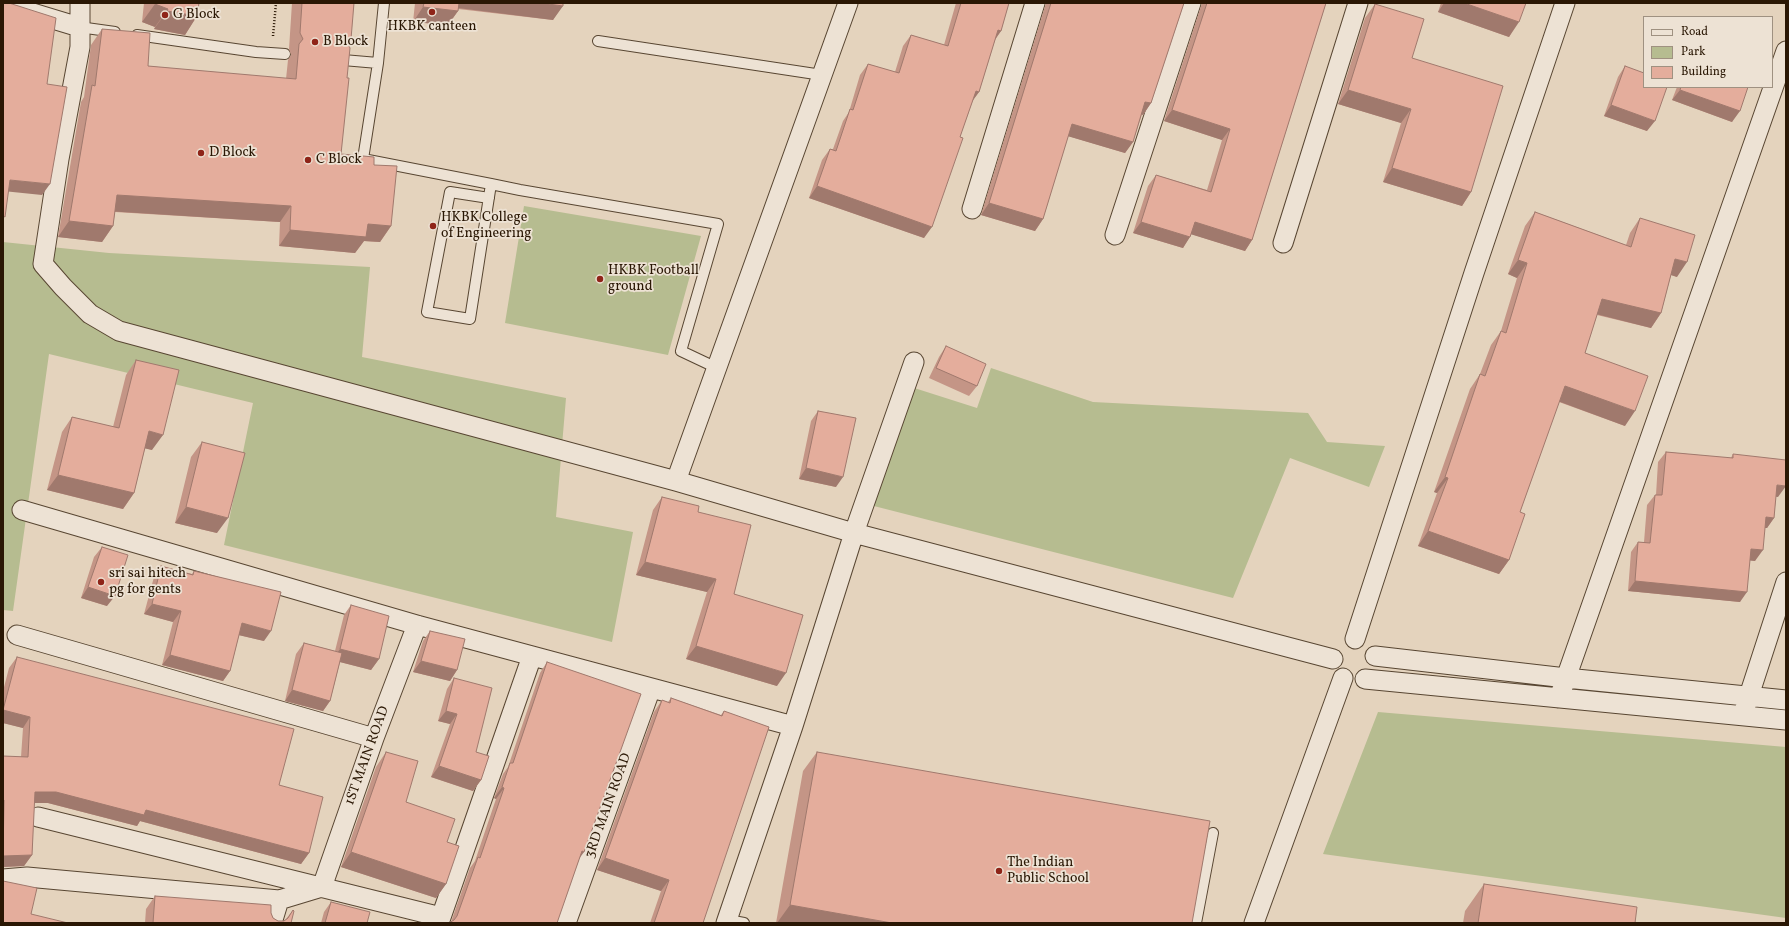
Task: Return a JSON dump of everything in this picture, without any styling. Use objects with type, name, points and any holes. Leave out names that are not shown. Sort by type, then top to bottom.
[{"type":"street","points":[[80,3],[80,47],[59,159],[43,264],[90,314],[119,331],[676,481],[854,533],[1333,659]]},
{"type":"street","points":[[676,481],[848,3]]},
{"type":"street","points":[[972,209],[1035,3]]},
{"type":"street","points":[[1115,235],[1191,3]]},
{"type":"street","points":[[1283,243],[1358,3]]},
{"type":"street","points":[[1355,639],[1474,273],[1565,3]]},
{"type":"street","points":[[3,4],[79,28]]},
{"type":"street","points":[[1559,698],[1786,51]]},
{"type":"street","points":[[733,922],[792,726],[854,533],[914,362]]},
{"type":"street","points":[[22,510],[417,625],[792,726]]},
{"type":"street","points":[[1743,716],[1786,582]]},
{"type":"street","name":"1ST MAIN ROAD","points":[[322,887],[374,738],[417,625]]},
{"type":"street","points":[[17,635],[374,738]]},
{"type":"street","points":[[1365,679],[1374,670],[1375,656],[1373,649],[1368,644],[1355,639],[1342,643],[1337,647],[1333,659],[1335,670],[1343,678],[1354,682],[1365,679],[1786,720]]},
{"type":"street","points":[[38,817],[322,887],[440,920],[532,656]]},
{"type":"street","points":[[1375,656],[1566,678],[1786,700]]},
{"type":"street","points":[[1254,923],[1343,678]]},
{"type":"street","name":"3RD MAIN ROAD","points":[[566,923],[652,688]]},
{"type":"street","points":[[3,879],[27,877],[279,900],[322,887]]},
{"type":"street","points":[[272,923],[279,900]]},
{"type":"lane","points":[[384,3],[378,63],[363,159],[520,190],[718,224],[681,351],[717,368]]},
{"type":"lane","points":[[79,28],[256,52],[285,54]]},
{"type":"lane","points":[[598,41],[822,75]]},
{"type":"lane","points":[[343,60],[378,63]]},
{"type":"lane","points":[[489,198],[450,192],[427,312],[470,319],[489,198],[491,184]]},
{"type":"lane","points":[[1196,923],[1213,833]]},
{"type":"path","points":[[256,52],[256,33],[272,38],[276,3]]},
{"type":"green space","name":"HKBK Football ground","points":[[524,206],[701,236],[668,355],[505,323]]},
{"type":"green space","points":[[3,242],[109,253],[370,267],[362,357],[566,398],[556,517],[633,532],[612,642],[224,545],[253,403],[49,354],[13,611],[3,610]]},
{"type":"green space","points":[[991,368],[1093,402],[1308,413],[1327,442],[1385,446],[1369,487],[1290,458],[1233,598],[870,505],[908,386],[977,408]]},
{"type":"green space","points":[[1378,712],[1786,747],[1786,918],[1323,854]]},
{"type":"building","points":[[3,3],[9,3],[56,18],[47,84],[67,87],[50,184],[10,180],[5,217],[3,216]]},
{"type":"building","points":[[155,3],[199,3],[197,16],[167,11],[168,9]]},
{"type":"building","points":[[302,3],[354,3],[351,39],[348,44],[350,48],[347,78],[349,78],[341,154],[374,157],[374,165],[397,166],[391,226],[368,224],[366,237],[290,230],[291,206],[117,195],[113,226],[69,221],[92,85],[95,86],[102,29],[150,33],[148,66],[296,79],[299,44],[303,39],[300,33]]},
{"type":"building","points":[[424,3],[459,3],[458,11],[423,7]]},
{"type":"building","points":[[541,3],[563,3],[563,6]]},
{"type":"building","points":[[961,3],[1009,3],[1001,31],[998,30],[979,92],[976,91],[960,137],[963,138],[932,227],[817,186],[830,149],[836,151],[850,109],[853,110],[868,64],[899,73],[911,35],[948,46]]},
{"type":"building","points":[[1051,3],[1184,3],[1151,103],[1145,102],[1133,142],[1072,124],[1043,219],[989,203]]},
{"type":"building","points":[[1207,3],[1326,3],[1252,240],[1195,222],[1190,237],[1141,222],[1156,175],[1211,192],[1230,129],[1172,110]]},
{"type":"building","points":[[1464,3],[1526,3],[1519,22]]},
{"type":"building","points":[[1375,4],[1424,19],[1412,58],[1503,86],[1471,192],[1392,168],[1411,109],[1348,90]]},
{"type":"building","points":[[1625,66],[1643,73],[1643,88],[1667,88],[1655,121],[1611,105]]},
{"type":"building","points":[[1681,88],[1748,88],[1740,111],[1680,90]]},
{"type":"building","points":[[1535,212],[1631,247],[1640,218],[1695,235],[1687,262],[1675,259],[1661,313],[1602,299],[1585,353],[1648,376],[1635,411],[1565,386],[1520,512],[1525,514],[1509,560],[1428,531],[1448,478],[1445,477],[1480,374],[1485,376],[1501,331],[1506,333],[1527,263],[1518,260]]},
{"type":"building","points":[[946,346],[986,364],[977,386],[936,368]]},
{"type":"building","points":[[136,360],[179,370],[163,435],[149,431],[134,493],[58,475],[72,417],[119,428]]},
{"type":"building","points":[[818,411],[856,418],[843,477],[806,468]]},
{"type":"building","points":[[202,442],[245,453],[228,518],[186,507]]},
{"type":"building","points":[[1666,452],[1733,458],[1733,454],[1786,460],[1786,486],[1777,485],[1774,518],[1766,517],[1763,550],[1751,549],[1747,592],[1635,581],[1638,542],[1650,543],[1655,495],[1662,495]]},
{"type":"building","points":[[662,497],[699,506],[698,512],[751,525],[734,594],[803,615],[786,673],[696,646],[716,579],[645,562]]},
{"type":"building","name":"sri sai hitech pg for gents","points":[[102,547],[128,555],[115,596],[88,587]]},
{"type":"building","points":[[161,566],[193,575],[194,571],[281,592],[271,631],[242,623],[230,671],[170,655],[181,611],[152,604]]},
{"type":"building","points":[[351,605],[389,616],[379,659],[340,649]]},
{"type":"building","points":[[430,631],[465,639],[457,670],[421,661]]},
{"type":"building","points":[[304,643],[342,653],[330,701],[292,690]]},
{"type":"building","points":[[17,657],[294,729],[279,785],[323,797],[309,853],[146,810],[144,815],[56,792],[35,792],[32,855],[3,856],[3,756],[28,757],[30,717],[3,710]]},
{"type":"building","points":[[547,662],[641,694],[584,852],[582,851],[557,923],[449,923],[457,916],[478,857],[480,858],[504,788],[502,787],[510,763],[513,763]]},
{"type":"building","points":[[454,678],[492,688],[476,752],[489,756],[481,780],[439,766],[457,714],[446,711]]},
{"type":"building","points":[[671,698],[722,716],[724,711],[769,727],[703,923],[654,923],[669,880],[605,858],[662,700],[670,703]]},
{"type":"building","points":[[386,752],[418,761],[406,802],[455,819],[447,842],[459,846],[446,884],[351,852]]},
{"type":"building","name":"The Indian Public School","points":[[817,752],[1210,821],[1192,923],[892,923],[790,905]]},
{"type":"building","points":[[3,881],[37,888],[31,914],[68,923],[3,923]]},
{"type":"building","points":[[1484,884],[1637,907],[1635,923],[1478,923]]},
{"type":"building","points":[[155,896],[271,905],[271,913],[273,918],[278,921],[284,921],[293,910],[294,911],[291,923],[153,923]]},
{"type":"building","points":[[331,902],[370,912],[367,923],[325,923]]},
{"type":"place","name":"HKBK canteen","points":[[432,12]]},
{"type":"place","name":"G Block","points":[[165,15]]},
{"type":"place","name":"B Block","points":[[315,42]]},
{"type":"place","name":"D Block","points":[[201,153]]},
{"type":"place","name":"C Block","points":[[308,160]]},
{"type":"place","name":"HKBK College of Engineering","points":[[433,226]]},
{"type":"place","name":"HKBK Football ground","points":[[600,279]]},
{"type":"place","name":"sri sai hitech pg for gents","points":[[101,582]]},
{"type":"place","name":"The Indian Public School","points":[[999,871]]}]
